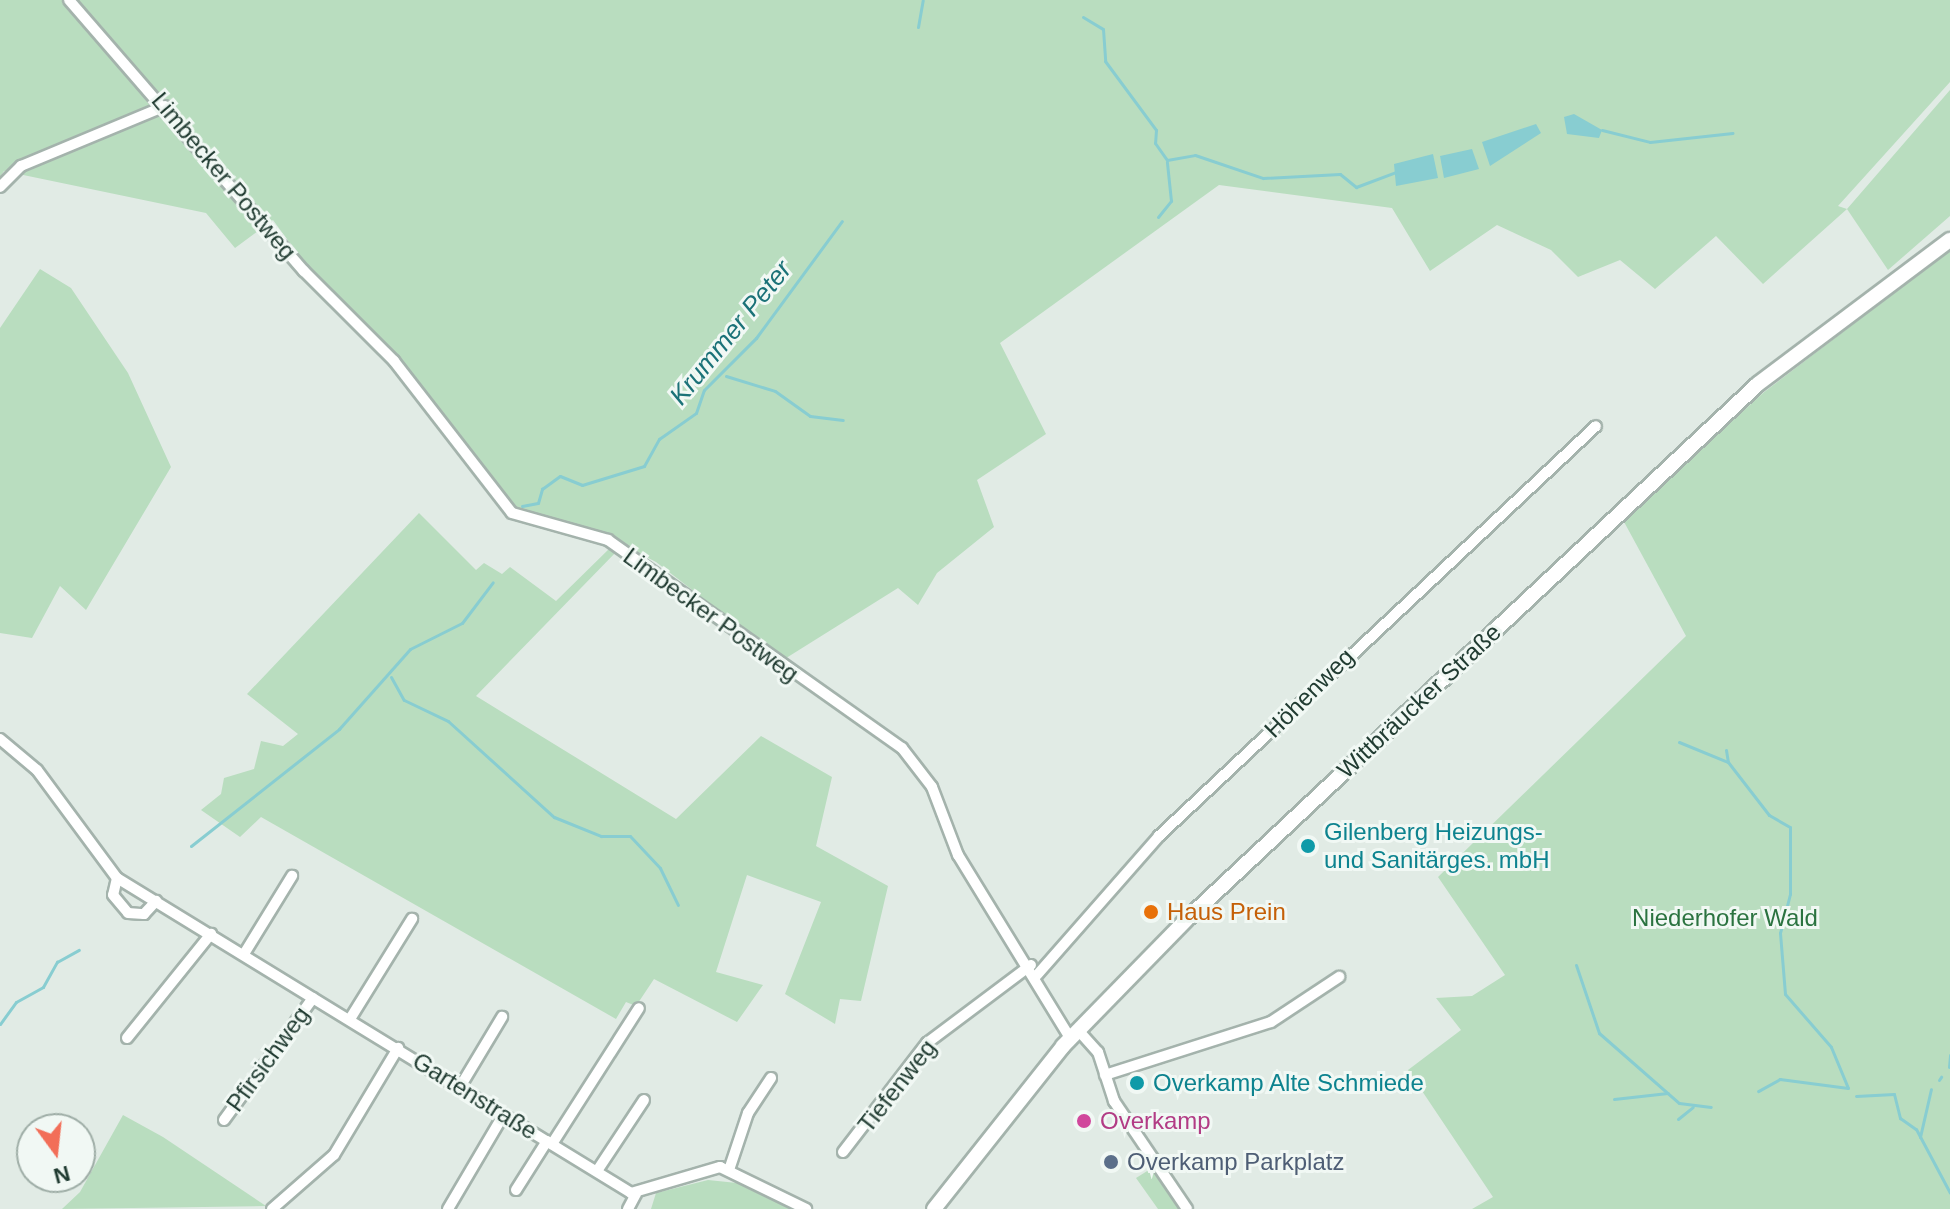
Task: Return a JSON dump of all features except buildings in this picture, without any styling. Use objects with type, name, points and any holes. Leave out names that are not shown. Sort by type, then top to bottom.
[{"type":"main road","name":"Wittbräucker Straße","points":[[934,1209],[1074,1034],[1758,384],[1950,240]]},
{"type":"street","name":"Limbecker Postweg","points":[[69,0],[165,106],[304,271],[394,361],[512,513],[608,540],[902,748],[932,787],[966,868],[1074,1034],[1098,1052],[1105,1075],[1187,1209]]},
{"type":"street","points":[[0,187],[21,166],[165,106]]},
{"type":"street","name":"Höhenweg","points":[[1034,970],[1159,836],[1596,426]]},
{"type":"street","name":"Gartenstraße","points":[[0,739],[27,758],[117,878],[636,1194]]},
{"type":"street","points":[[244,954],[292,876]]},
{"type":"street","name":"Gartenstraße","points":[[117,878],[113,895],[128,913],[144,914],[156,901]]},
{"type":"street","points":[[350,1019],[412,919]]},
{"type":"street","points":[[127,1038],[211,934]]},
{"type":"street","name":"Tiefenweg","points":[[843,1152],[927,1043],[1034,970]]},
{"type":"street","points":[[1105,1075],[1271,1022],[1339,977]]},
{"type":"street","name":"Pfirsichweg","points":[[224,1120],[313,998]]},
{"type":"street","points":[[516,1190],[639,1008]]},
{"type":"street","points":[[460,1087],[502,1017]]},
{"type":"street","points":[[276,1208],[334,1155],[398,1048]]},
{"type":"street","points":[[729,1170],[748,1113],[771,1078]]},
{"type":"street","points":[[597,1171],[644,1100]]},
{"type":"street","points":[[448,1209],[504,1114]]},
{"type":"street","points":[[628,1209],[636,1194],[703,1169],[729,1170],[806,1209]]},
{"type":"green space","points":[[0,0],[1950,0],[1950,82],[1838,206],[1847,209],[1763,284],[1716,236],[1655,289],[1620,260],[1578,277],[1551,250],[1497,225],[1430,271],[1392,208],[1219,185],[1000,343],[1046,434],[977,480],[994,527],[937,573],[918,605],[898,588],[783,660],[656,562],[608,537],[512,511],[471,465],[400,359],[308,268],[273,220],[235,248],[206,213],[4,171],[0,177]]},
{"type":"green space","points":[[1950,90],[1950,216],[1888,270],[1847,209]]},
{"type":"green space","name":"Niederhofer Wald","points":[[1950,250],[1950,1209],[1472,1209],[1493,1197],[1408,1070],[1461,1030],[1436,998],[1472,996],[1505,975],[1438,877],[1686,636],[1623,520],[1763,393]]},
{"type":"green space","points":[[40,269],[71,288],[128,373],[171,467],[86,610],[60,586],[32,638],[0,633],[0,328]]},
{"type":"green space","points":[[419,513],[476,570],[484,563],[502,574],[510,567],[556,601],[611,547],[617,551],[476,696],[676,819],[761,736],[832,777],[816,846],[888,886],[861,1001],[840,999],[835,1024],[785,994],[821,902],[747,875],[716,972],[763,985],[737,1022],[654,979],[636,1006],[626,1002],[616,1019],[261,817],[240,837],[201,810],[221,794],[224,778],[254,769],[261,741],[283,746],[298,734],[247,694]]},
{"type":"green space","points":[[123,1115],[163,1137],[266,1206],[62,1209],[79,1193],[96,1193],[96,1163]]},
{"type":"green space","points":[[1141,1152],[1179,1204],[1178,1209],[1158,1209],[1136,1178],[1152,1168]]},
{"type":"green space","points":[[708,1180],[737,1183],[790,1209],[651,1209],[656,1193]]},
{"type":"water","points":[[1574,114],[1602,130],[1599,138],[1567,134],[1564,117]]},
{"type":"water","points":[[1536,124],[1541,133],[1490,166],[1482,142]]},
{"type":"water","points":[[1472,149],[1479,169],[1444,178],[1440,156]]},
{"type":"water","points":[[1433,154],[1438,178],[1396,186],[1394,164]]},
{"type":"waterway","points":[[918,27],[923,0]]},
{"type":"waterway","points":[[1083,17],[1103,29],[1105,61],[1156,130],[1155,143],[1167,160],[1195,155],[1263,178],[1340,174],[1356,187],[1396,172]]},
{"type":"waterway","points":[[1602,130],[1650,142],[1733,133]]},
{"type":"waterway","points":[[1158,217],[1171,201],[1167,162]]},
{"type":"waterway","name":"Krummer Peter","points":[[522,506],[538,503],[542,489],[560,476],[582,485],[644,466],[659,439],[696,413],[704,390],[756,338],[842,221]]},
{"type":"waterway","points":[[726,376],[775,391],[810,416],[843,420]]},
{"type":"waterway","name":"Krummer Peter","points":[[191,846],[339,729],[410,649],[462,623],[493,582]]},
{"type":"waterway","points":[[391,677],[404,700],[448,721],[554,817],[601,836],[630,836],[660,868],[678,905]]},
{"type":"waterway","points":[[1679,742],[1728,762],[1769,815],[1790,827],[1790,894],[1780,933],[1785,994],[1831,1047],[1848,1088],[1780,1079],[1758,1091]]},
{"type":"waterway","points":[[1726,750],[1728,762]]},
{"type":"waterway","name":"Krummer Peter","points":[[0,1024],[16,1002],[43,987],[57,962],[79,950]]},
{"type":"waterway","points":[[1576,965],[1599,1033],[1679,1103],[1711,1107]]},
{"type":"waterway","points":[[1949,1067],[1950,1055]]},
{"type":"waterway","points":[[1920,1137],[1931,1089]]},
{"type":"waterway","points":[[1614,1099],[1668,1093]]},
{"type":"waterway","points":[[1856,1096],[1894,1094],[1900,1118],[1916,1129],[1950,1193]]},
{"type":"waterway","points":[[1678,1119],[1693,1107]]},
{"type":"place","name":"Gilenberg Heizungs- und Sanitärges. mbH","points":[[1308,846]]},
{"type":"place","name":"Haus Prein","points":[[1151,912]]},
{"type":"place","name":"Overkamp Alte Schmiede","points":[[1137,1083]]},
{"type":"place","name":"Overkamp","points":[[1084,1121]]},
{"type":"place","name":"Overkamp Parkplatz","points":[[1111,1162]]}]
